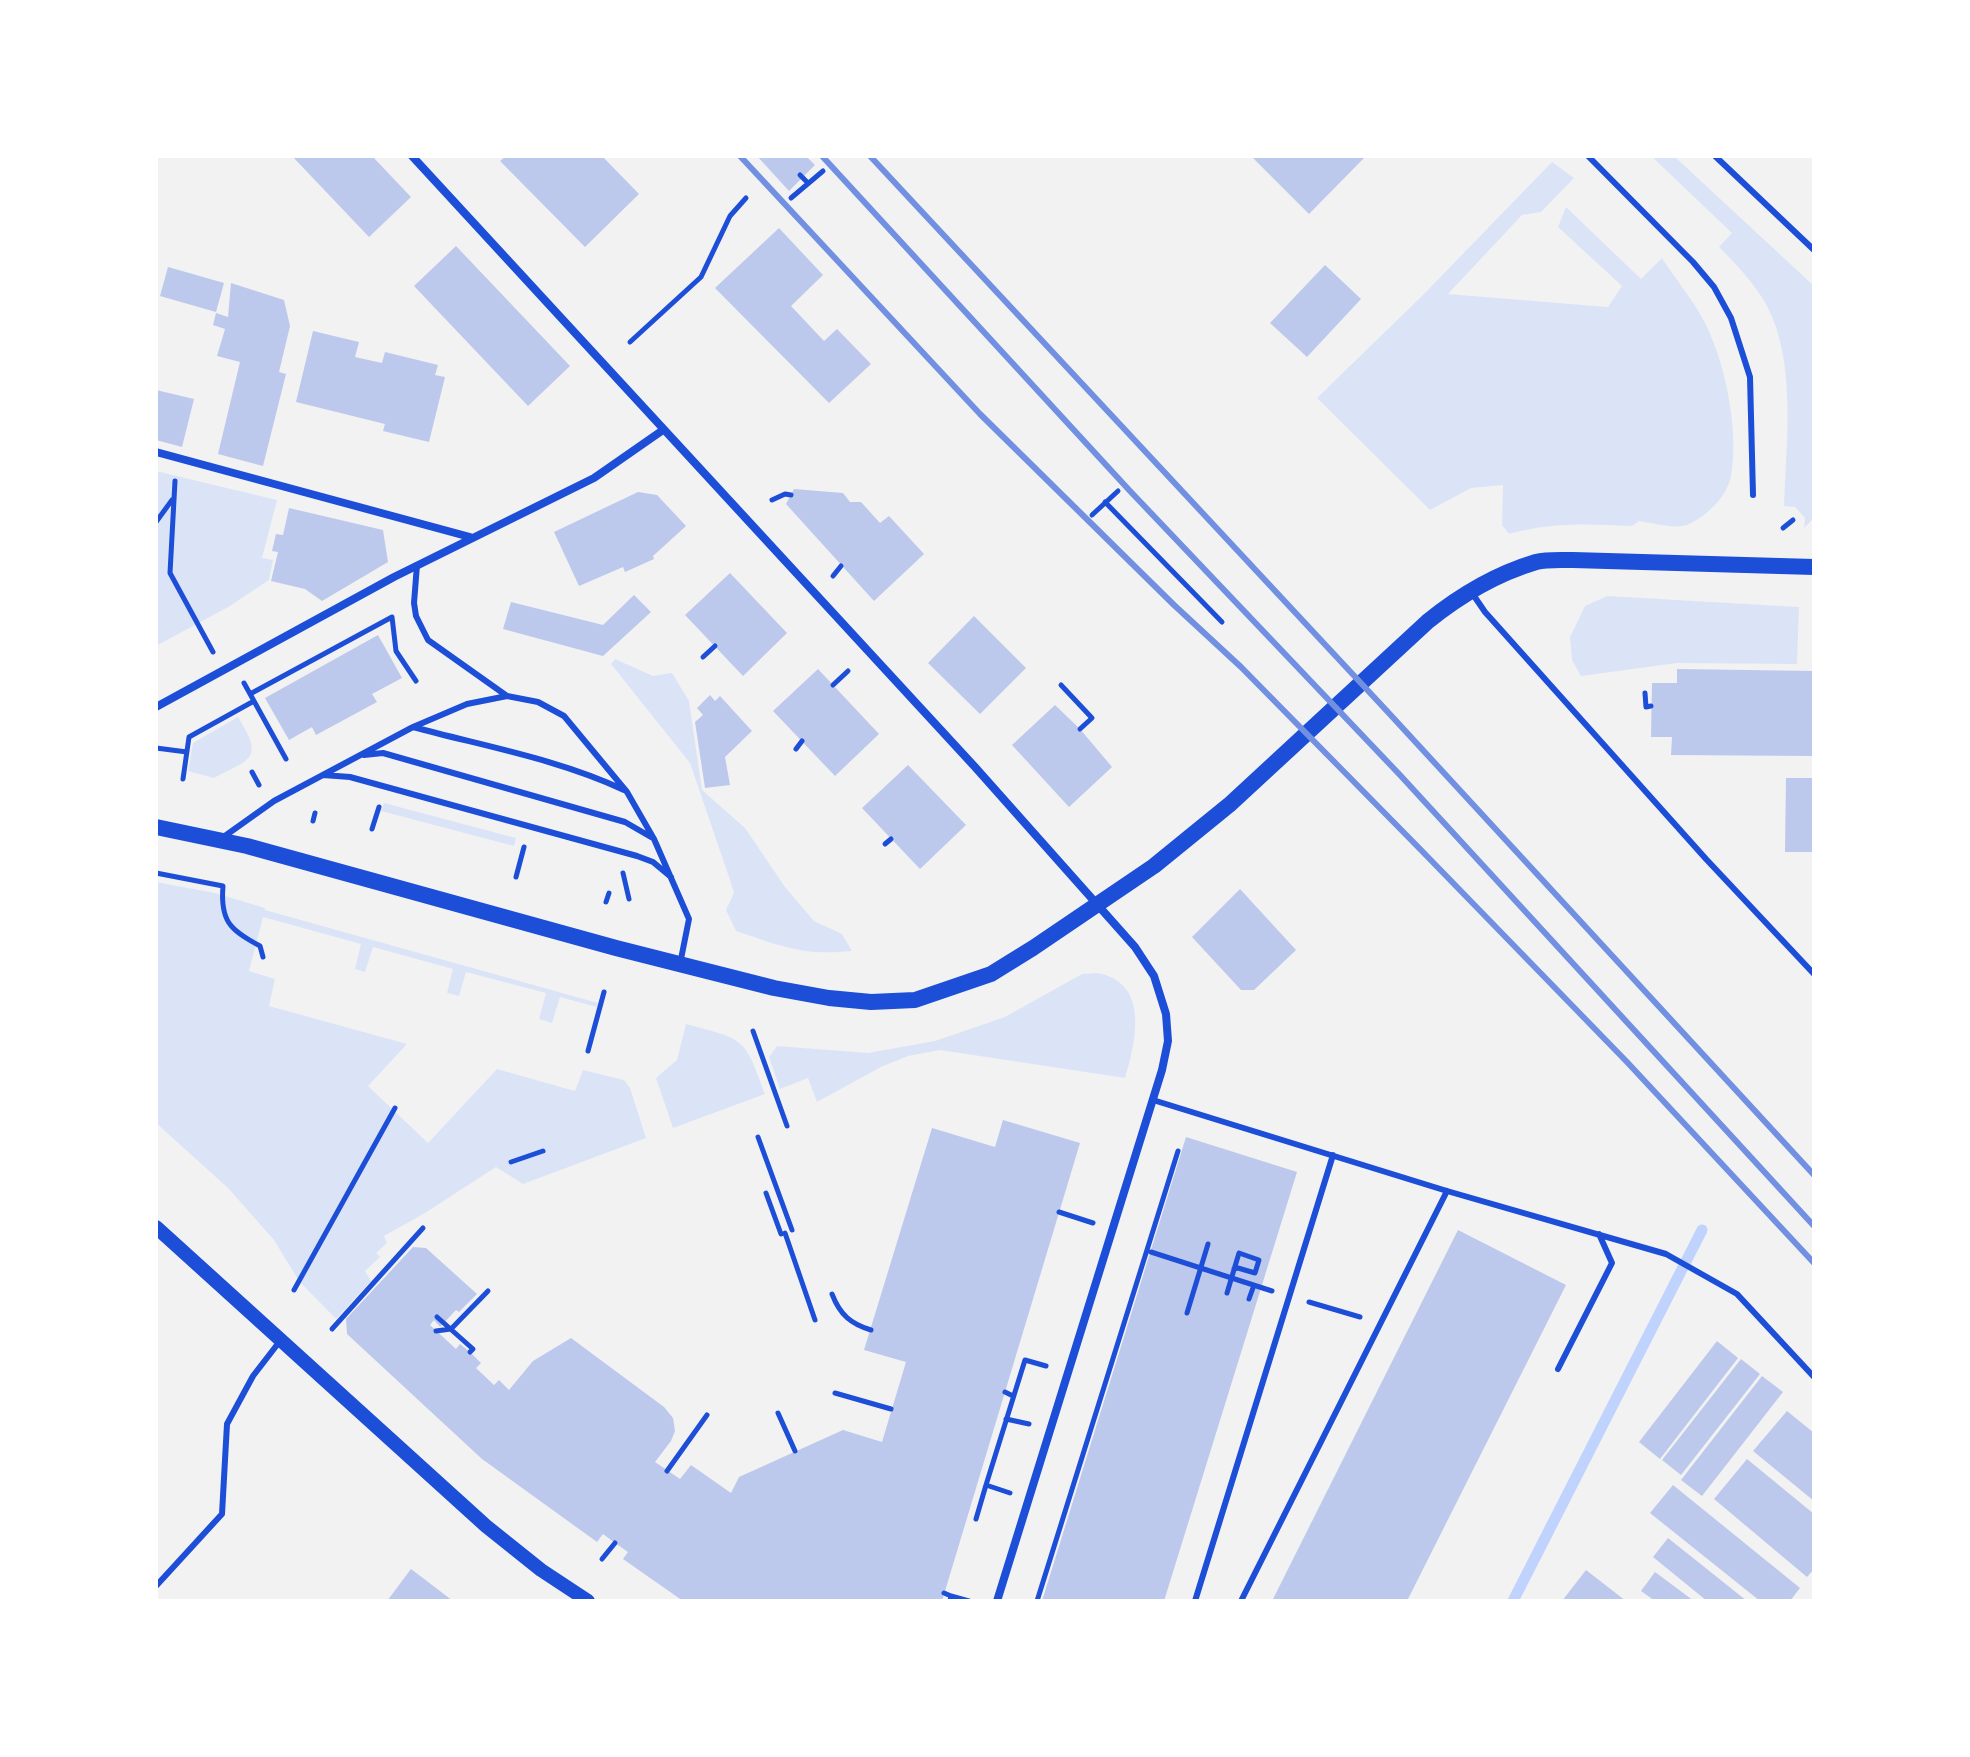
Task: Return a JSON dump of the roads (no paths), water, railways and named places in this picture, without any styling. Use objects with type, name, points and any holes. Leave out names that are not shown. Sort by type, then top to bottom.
[{"type":"main road","points":[[156,827],[220,839],[680,964],[829,998],[871,1002],[915,1000],[991,974],[1098,905],[1188,840],[1427,622],[1471,590],[1539,561],[1731,562],[1814,567]]},
{"type":"street","points":[[412,156],[975,767],[1135,947],[1160,989],[1168,1041],[1153,1100],[997,1601]]},
{"type":"street","points":[[156,707],[417,565],[594,478],[663,430]]},
{"type":"street","points":[[156,452],[471,538]]},
{"type":"street","points":[[156,1227],[486,1526],[579,1599]]},
{"type":"lane","points":[[1588,156],[1693,262],[1714,287],[1731,318],[1750,377],[1753,495]]},
{"type":"lane","points":[[1715,156],[1814,250]]},
{"type":"lane","points":[[417,565],[414,603],[416,616],[428,640],[507,696]]},
{"type":"lane","points":[[1471,590],[1485,612],[1706,859],[1814,974]]},
{"type":"lane","points":[[220,839],[274,801],[413,727],[467,704],[507,696],[538,702],[564,716],[627,792],[654,839],[689,919],[680,964]]},
{"type":"lane","points":[[413,727],[547,762],[601,779],[627,792]]},
{"type":"lane","points":[[360,756],[383,753],[625,822],[654,839]]},
{"type":"lane","points":[[323,775],[350,777],[627,853],[653,862],[674,879]]},
{"type":"lane","points":[[1153,1100],[1447,1191],[1666,1254],[1737,1294],[1814,1377]]},
{"type":"lane","points":[[1195,1601],[1333,1155]]},
{"type":"lane","points":[[1241,1601],[1447,1191]]},
{"type":"lane","points":[[1558,1369],[1612,1263],[1599,1234]]},
{"type":"lane","points":[[156,1586],[222,1514],[227,1424],[253,1376],[280,1341]]},
{"type":"waterway","points":[[1513,1601],[1702,1230]]},
{"type":"railway","points":[[740,156],[980,414],[1241,667],[1421,850],[1627,1062],[1814,1263]]},
{"type":"railway","points":[[822,156],[1130,491],[1400,775],[1814,1226]]},
{"type":"railway","points":[[870,156],[1814,1175]]}]
